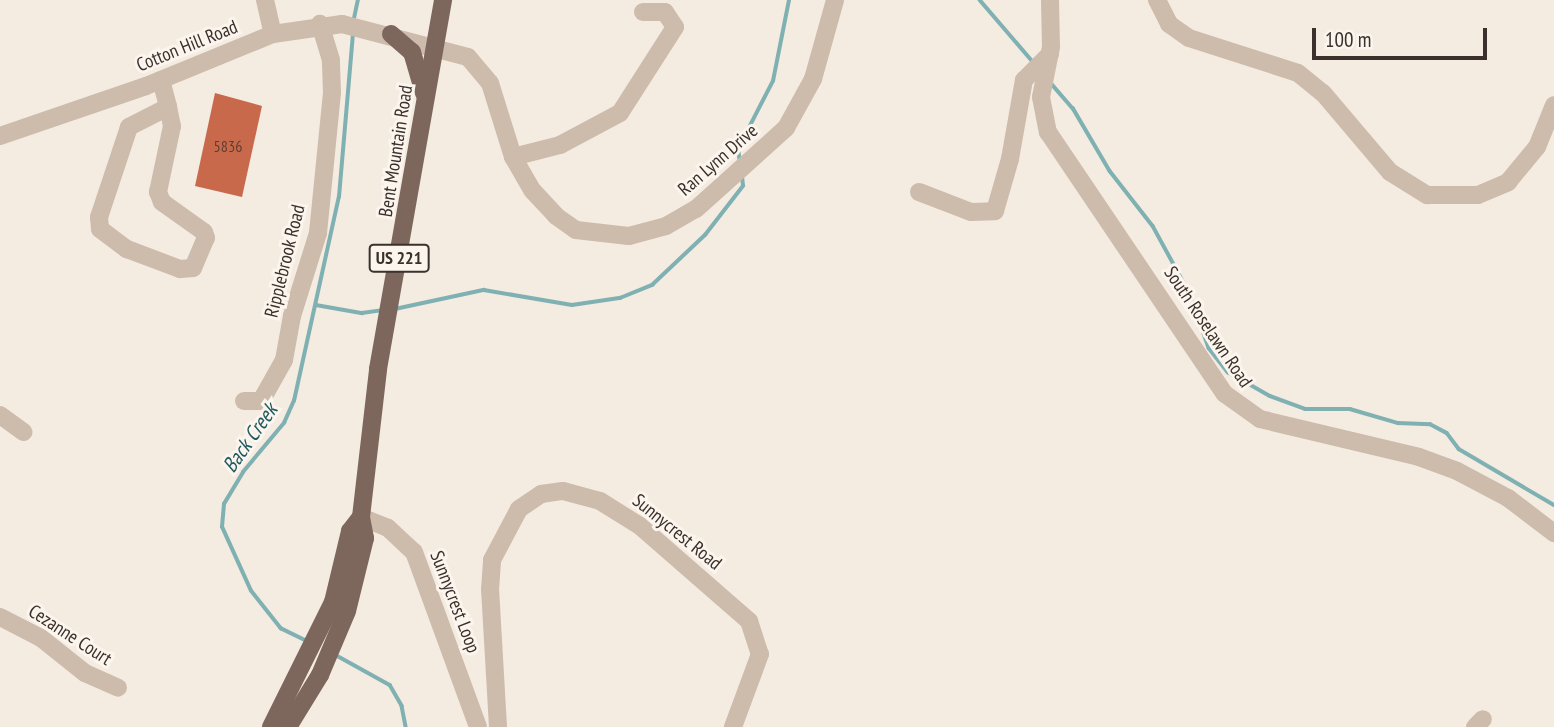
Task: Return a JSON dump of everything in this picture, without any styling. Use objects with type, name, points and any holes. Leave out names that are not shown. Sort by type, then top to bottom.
[{"type":"main road","name":"Bent Mountain Road","points":[[288,727],[320,675],[347,611],[378,369],[443,0]]},
{"type":"main road","points":[[391,34],[412,52],[426,101]]},
{"type":"main road","name":"Bent Mountain Road","points":[[271,727],[333,602],[356,543]]},
{"type":"street","points":[[265,0],[273,34]]},
{"type":"street","name":"Ran Lynn Drive","points":[[435,45],[468,57],[481,69],[489,83],[513,157],[533,191],[556,216],[576,230],[629,236],[666,226],[730,181],[797,113],[813,79],[835,0]]},
{"type":"street","name":"South Roselawn Road","points":[[1050,0],[1050,54],[1041,97],[1048,132],[1230,400],[1260,419],[1457,471],[1508,498],[1554,533]]},
{"type":"street","points":[[1157,0],[1169,24],[1189,38],[1298,72],[1322,93],[1390,172],[1427,195],[1478,195],[1508,182],[1529,161],[1554,105]]},
{"type":"street","points":[[513,157],[560,145],[620,113],[675,27],[665,12],[643,12]]},
{"type":"street","name":"Cotton Hill Road","points":[[0,136],[161,80],[273,34],[320,24],[342,24],[435,45]]},
{"type":"street","name":"Ripplebrook Road","points":[[244,401],[261,401],[284,360],[292,316],[317,233],[332,93],[331,60],[320,24]]},
{"type":"street","points":[[919,192],[971,212],[995,211],[1010,159],[1024,80],[1050,54]]},
{"type":"street","points":[[161,80],[168,107],[172,126],[158,192],[162,202],[204,232],[206,238],[193,268],[180,269],[127,248],[100,229],[99,217],[129,127],[168,107]]},
{"type":"street","points":[[0,415],[23,432]]},
{"type":"street","name":"Sunnycrest Road","points":[[498,727],[490,590],[492,560],[519,509],[541,494],[563,491],[600,501],[640,526],[749,621],[760,654],[733,727]]},
{"type":"street","name":"Sunnycrest Loop","points":[[361,517],[388,528],[414,552],[478,727]]},
{"type":"street","name":"Cezanne Court","points":[[0,617],[41,638],[85,673],[118,688]]},
{"type":"building","points":[[215,93],[262,106],[242,197],[195,186]]},
{"type":"waterway","name":"Back Creek","points":[[353,23],[358,0]]},
{"type":"waterway","points":[[740,163],[738,149],[773,81],[789,0]]},
{"type":"waterway","points":[[980,0],[1034,63]]},
{"type":"waterway","name":"Back Creek","points":[[308,642],[281,629],[251,591],[222,527],[224,504],[243,472],[284,423],[294,401],[339,197],[353,34]]},
{"type":"waterway","points":[[1050,82],[1073,108],[1110,171],[1153,226],[1190,294],[1209,348],[1228,372],[1270,396],[1305,409],[1350,409],[1398,423],[1430,424],[1447,433],[1459,449],[1554,505]]},
{"type":"waterway","points":[[395,309],[484,290],[572,305],[620,298],[652,285],[705,235],[743,186],[742,177]]},
{"type":"waterway","points":[[316,305],[362,313],[384,310]]},
{"type":"waterway","name":"Back Creek","points":[[334,654],[390,685],[402,706],[406,727]]}]
